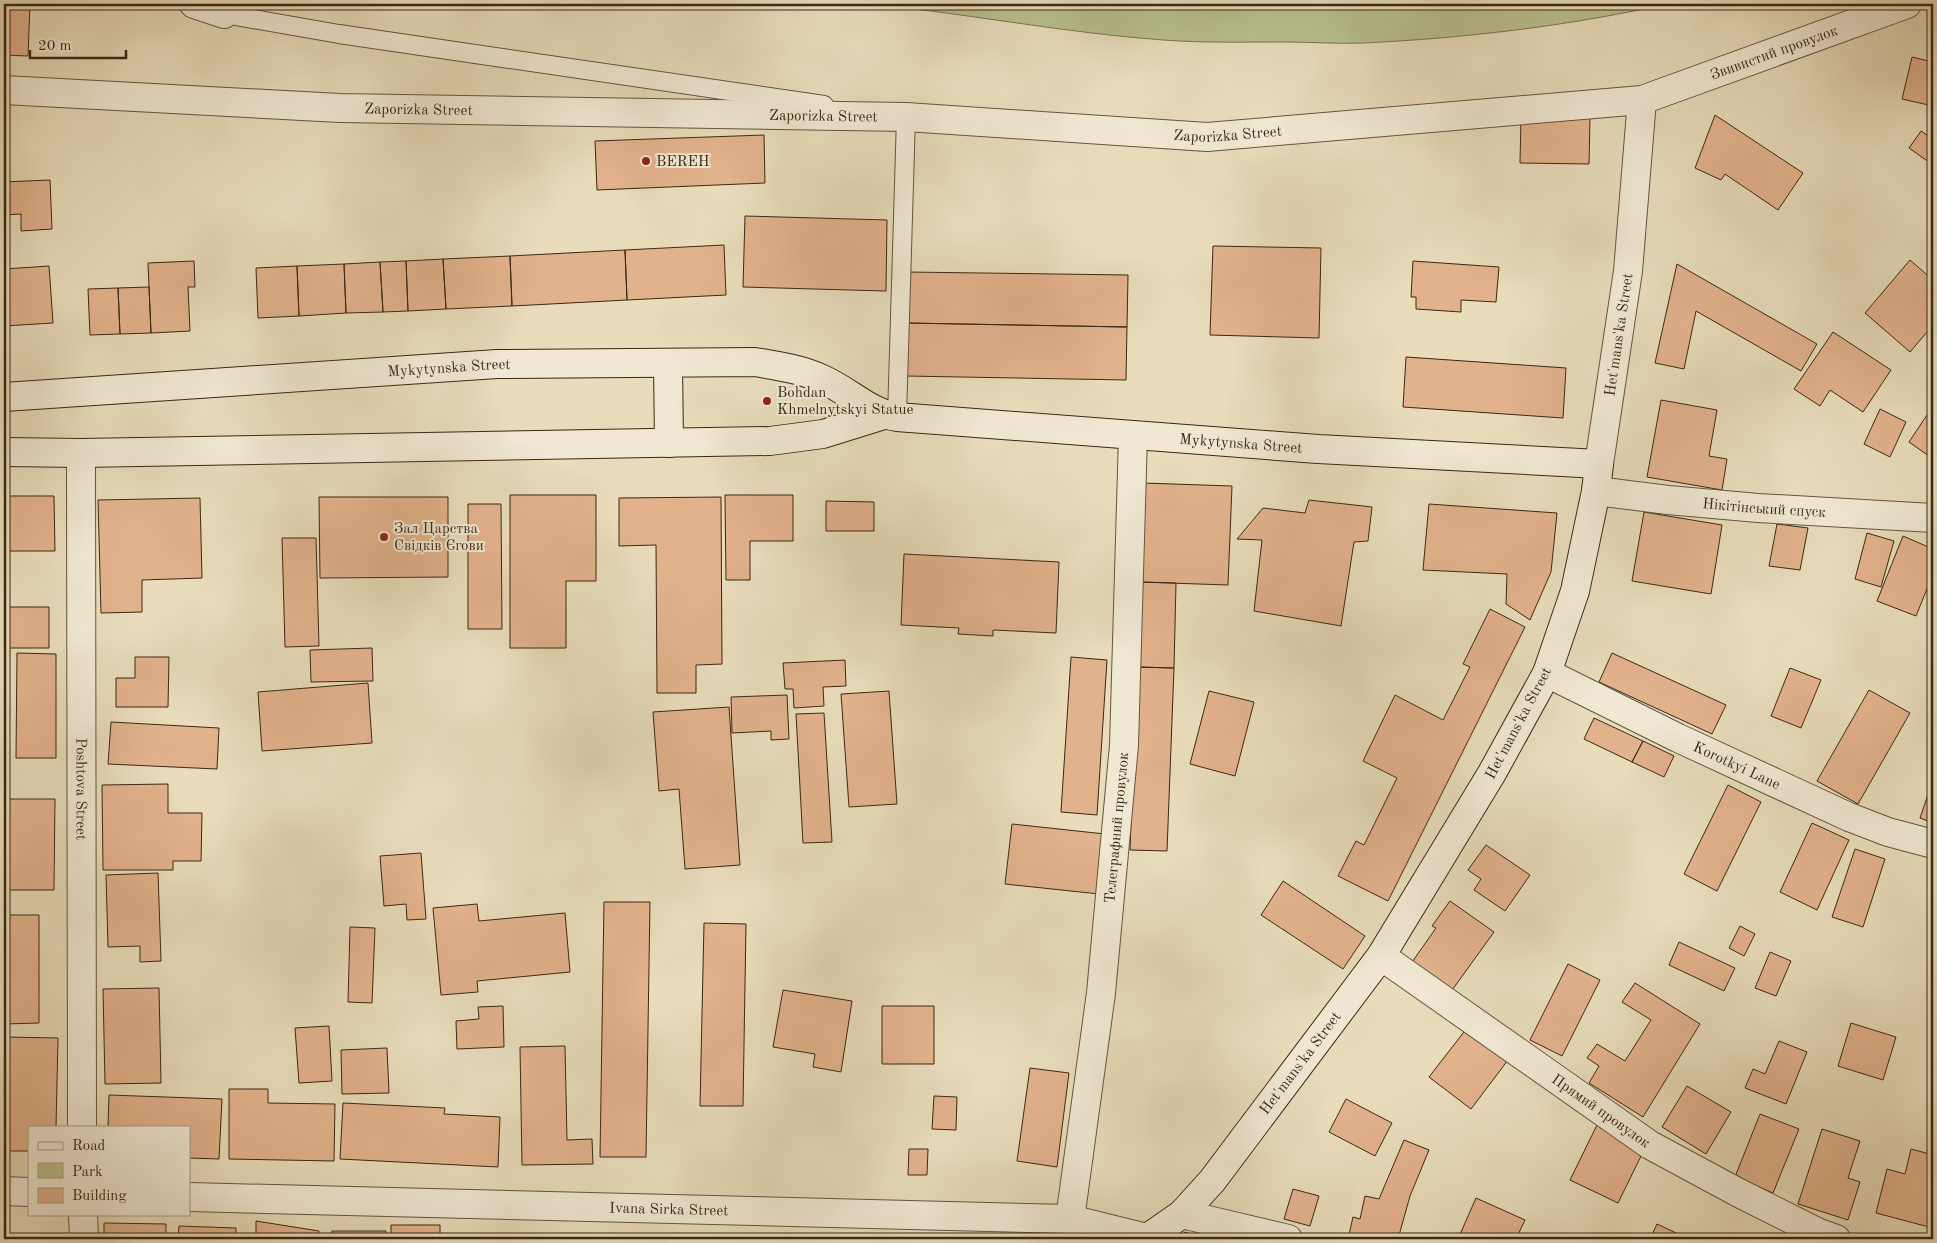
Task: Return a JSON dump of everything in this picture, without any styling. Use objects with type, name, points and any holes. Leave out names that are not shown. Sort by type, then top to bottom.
[{"type":"street","points":[[194,4],[224,14]]},
{"type":"street","name":"Звивистий провулок","points":[[1642,100],[1907,4]]},
{"type":"street","name":"Zaporizka Street","points":[[4,90],[340,108],[906,117],[1207,137],[1642,100]]},
{"type":"street","name":"Het'mans'ka Street","points":[[1146,1238],[1182,1214],[1212,1181],[1381,956],[1492,773],[1547,674],[1575,591],[1596,491],[1628,271],[1642,100]]},
{"type":"street","name":"Mykytynska Street","points":[[4,397],[497,364],[755,362],[794,369],[823,379],[891,416]]},
{"type":"street","points":[[668,363],[669,443]]},
{"type":"street","name":"Mykytynska Street","points":[[4,452],[81,453],[770,441],[797,439],[822,434],[891,416],[1318,449],[1599,464]]},
{"type":"street","name":"Телеграфний провулок","points":[[1070,1219],[1101,993],[1124,745],[1133,436]]},
{"type":"street","name":"Poshtova Street","points":[[81,453],[82,1126]]},
{"type":"street","name":"Нікітінський спуск","points":[[1596,491],[1758,508],[1933,518]]},
{"type":"street","name":"Korotkyi Lane","points":[[1547,674],[1678,738],[1849,817],[1888,832],[1933,844]]},
{"type":"street","name":"Прямий провулок","points":[[1381,956],[1650,1144],[1739,1193],[1819,1233],[1836,1239]]},
{"type":"street","points":[[4,1191],[28,1192]]},
{"type":"street","name":"Ivana Sirka Street","points":[[190,1197],[1070,1219],[1146,1238]]},
{"type":"street","points":[[1182,1214],[1288,1239]]},
{"type":"street","points":[[83,1216],[84,1239]]},
{"type":"lane","points":[[224,14],[339,34],[906,117],[891,416]]},
{"type":"green space","points":[[872,4],[1667,4],[1592,19],[1517,30],[1440,38],[1344,43],[1163,40],[1090,33]]},
{"type":"building","points":[[4,4],[30,4],[28,56],[4,55]]},
{"type":"building","points":[[1912,57],[1933,62],[1933,106],[1902,99]]},
{"type":"building","points":[[1715,115],[1803,173],[1778,210],[1725,174],[1721,180],[1695,168]]},
{"type":"building","points":[[1521,117],[1590,118],[1589,164],[1520,163]]},
{"type":"building","points":[[1921,131],[1933,139],[1933,165],[1909,148]]},
{"type":"building","points":[[764,135],[765,183],[597,190],[595,141]]},
{"type":"building","points":[[50,180],[52,229],[21,231],[21,214],[4,215],[4,182]]},
{"type":"building","points":[[745,216],[887,220],[886,291],[743,287]]},
{"type":"building","points":[[724,245],[726,295],[627,300],[625,250]]},
{"type":"building","points":[[1213,246],[1321,248],[1319,338],[1210,335]]},
{"type":"building","points":[[625,250],[627,300],[512,306],[510,256]]},
{"type":"building","points":[[510,256],[512,306],[446,309],[443,259]]},
{"type":"building","points":[[443,259],[446,309],[408,311],[406,261]]},
{"type":"building","points":[[1910,260],[1933,280],[1933,325],[1910,352],[1865,313]]},
{"type":"building","points":[[194,261],[195,287],[188,287],[190,331],[151,333],[148,263]]},
{"type":"building","points":[[406,261],[408,311],[383,312],[380,262]]},
{"type":"building","points":[[1413,261],[1499,267],[1496,302],[1461,300],[1461,312],[1416,309],[1416,297],[1411,297]]},
{"type":"building","points":[[380,262],[383,312],[346,313],[344,264]]},
{"type":"building","points":[[344,264],[346,313],[299,316],[297,266]]},
{"type":"building","points":[[1677,264],[1817,344],[1801,371],[1696,311],[1684,369],[1655,363]]},
{"type":"building","points":[[49,266],[53,323],[4,326],[4,269]]},
{"type":"building","points":[[297,266],[299,316],[258,318],[256,268]]},
{"type":"building","points":[[908,272],[1128,275],[1127,327],[906,323]]},
{"type":"building","points":[[149,287],[151,333],[120,334],[118,288]]},
{"type":"building","points":[[118,288],[120,334],[90,335],[88,289]]},
{"type":"building","points":[[906,323],[1127,327],[1126,380],[906,376]]},
{"type":"building","points":[[1833,332],[1891,370],[1863,412],[1830,390],[1820,406],[1794,389]]},
{"type":"building","points":[[1406,357],[1566,368],[1563,418],[1403,407]]},
{"type":"building","points":[[1661,400],[1717,410],[1709,456],[1727,459],[1722,490],[1647,477]]},
{"type":"building","points":[[1933,406],[1933,459],[1909,442]]},
{"type":"building","points":[[1880,409],[1906,422],[1890,457],[1864,444]]},
{"type":"building","points":[[1143,483],[1232,486],[1228,585],[1140,582]]},
{"type":"building","points":[[510,495],[596,495],[596,581],[566,581],[566,648],[510,648]]},
{"type":"building","points":[[725,495],[793,495],[793,541],[750,541],[750,580],[726,580]]},
{"type":"building","points":[[4,496],[54,496],[55,551],[4,551]]},
{"type":"building","name":"Зал Царства Свідків Єгови","points":[[319,497],[448,497],[448,577],[320,578]]},
{"type":"building","points":[[721,497],[722,664],[696,665],[696,693],[657,693],[656,545],[619,546],[619,498]]},
{"type":"building","points":[[200,498],[202,578],[142,580],[142,612],[101,613],[98,500]]},
{"type":"building","points":[[1309,500],[1372,507],[1368,541],[1354,542],[1341,626],[1254,611],[1262,540],[1237,539],[1263,508],[1305,513]]},
{"type":"building","points":[[826,501],[874,502],[874,531],[826,531]]},
{"type":"building","points":[[468,504],[501,504],[502,629],[468,629]]},
{"type":"building","points":[[1429,504],[1557,513],[1551,572],[1530,620],[1506,604],[1507,574],[1423,570]]},
{"type":"building","points":[[1644,512],[1722,525],[1711,594],[1632,581]]},
{"type":"building","points":[[1777,524],[1808,528],[1800,570],[1769,566]]},
{"type":"building","points":[[1867,533],[1894,541],[1881,587],[1855,579]]},
{"type":"building","points":[[1903,536],[1933,549],[1933,574],[1916,616],[1877,601]]},
{"type":"building","points":[[282,538],[316,538],[319,646],[285,647]]},
{"type":"building","points":[[904,554],[1059,562],[1056,633],[993,630],[993,636],[958,634],[959,628],[901,625]]},
{"type":"building","points":[[1140,582],[1176,583],[1174,668],[1137,667]]},
{"type":"building","points":[[4,607],[49,607],[49,648],[4,648]]},
{"type":"building","points":[[1490,609],[1525,627],[1388,901],[1338,876],[1356,841],[1364,845],[1397,778],[1363,761],[1395,695],[1443,720],[1470,667],[1463,664]]},
{"type":"building","points":[[372,648],[373,681],[311,682],[310,650]]},
{"type":"building","points":[[17,653],[56,654],[56,758],[16,758]]},
{"type":"building","points":[[1612,653],[1726,705],[1712,734],[1599,682]]},
{"type":"building","points":[[135,657],[169,657],[168,707],[116,707],[116,678],[135,678]]},
{"type":"building","points":[[1071,657],[1107,660],[1097,815],[1061,812]]},
{"type":"building","points":[[845,660],[846,686],[823,687],[824,706],[794,708],[793,689],[785,689],[783,663]]},
{"type":"building","points":[[1137,667],[1174,668],[1167,851],[1130,850]]},
{"type":"building","points":[[1790,668],[1821,680],[1801,728],[1771,716]]},
{"type":"building","points":[[368,683],[372,743],[262,751],[258,692]]},
{"type":"building","points":[[1869,690],[1910,713],[1858,804],[1817,781]]},
{"type":"building","points":[[889,691],[897,804],[849,807],[841,694]]},
{"type":"building","points":[[1209,691],[1254,702],[1235,776],[1190,764]]},
{"type":"building","points":[[787,695],[789,739],[771,740],[771,731],[732,733],[731,697]]},
{"type":"building","points":[[729,707],[740,865],[685,869],[679,789],[659,791],[653,712]]},
{"type":"building","points":[[824,713],[832,842],[803,843],[796,714]]},
{"type":"building","points":[[1594,718],[1643,741],[1632,762],[1584,739]]},
{"type":"building","points":[[111,722],[219,728],[217,769],[108,764]]},
{"type":"building","points":[[1643,741],[1674,756],[1664,777],[1632,762]]},
{"type":"building","points":[[1933,780],[1933,823],[1920,818]]},
{"type":"building","points":[[168,784],[168,813],[202,813],[201,861],[173,861],[173,870],[103,870],[102,785]]},
{"type":"building","points":[[1728,785],[1761,802],[1717,891],[1684,874]]},
{"type":"building","points":[[5,799],[55,799],[54,890],[4,890]]},
{"type":"building","points":[[1812,823],[1849,840],[1817,910],[1780,892]]},
{"type":"building","points":[[1012,824],[1105,834],[1099,894],[1005,884]]},
{"type":"building","points":[[1486,845],[1530,875],[1505,911],[1474,890],[1481,879],[1468,870]]},
{"type":"building","points":[[1855,849],[1885,859],[1863,927],[1832,917]]},
{"type":"building","points":[[421,853],[426,919],[407,920],[406,904],[384,906],[380,856]]},
{"type":"building","points":[[158,873],[161,961],[140,962],[140,946],[108,947],[106,875]]},
{"type":"building","points":[[1283,881],[1365,936],[1343,969],[1261,915]]},
{"type":"building","points":[[1450,901],[1494,932],[1450,993],[1410,965],[1436,928],[1432,926]]},
{"type":"building","points":[[604,902],[650,902],[646,1157],[600,1157]]},
{"type":"building","points":[[477,904],[479,921],[565,913],[570,972],[477,981],[478,992],[441,995],[433,908]]},
{"type":"building","points":[[4,915],[39,915],[39,1023],[4,1024]]},
{"type":"building","points":[[704,923],[746,924],[743,1106],[700,1106]]},
{"type":"building","points":[[1740,926],[1755,934],[1744,956],[1729,948]]},
{"type":"building","points":[[350,927],[375,928],[372,1003],[348,1002]]},
{"type":"building","points":[[1679,942],[1735,968],[1724,991],[1669,965]]},
{"type":"building","points":[[1770,952],[1791,961],[1776,996],[1755,988]]},
{"type":"building","points":[[1568,964],[1600,980],[1562,1056],[1530,1040]]},
{"type":"building","points":[[1635,983],[1700,1024],[1643,1117],[1589,1083],[1599,1066],[1587,1058],[1597,1044],[1625,1061],[1651,1020],[1622,1002]]},
{"type":"building","points":[[159,988],[161,1083],[105,1084],[103,989]]},
{"type":"building","points":[[783,990],[852,1001],[841,1072],[813,1067],[815,1054],[773,1047]]},
{"type":"building","points":[[503,1006],[504,1047],[457,1049],[456,1021],[479,1019],[478,1007]]},
{"type":"building","points":[[882,1006],[934,1006],[934,1064],[882,1064]]},
{"type":"building","points":[[1851,1023],[1896,1037],[1883,1080],[1838,1066]]},
{"type":"building","points":[[329,1026],[332,1081],[299,1083],[295,1028]]},
{"type":"building","points":[[1467,1028],[1508,1060],[1471,1109],[1429,1077]]},
{"type":"building","points":[[4,1037],[58,1038],[56,1126],[28,1126],[28,1151],[4,1151]]},
{"type":"building","points":[[1779,1041],[1807,1052],[1786,1104],[1745,1088],[1753,1069],[1765,1074]]},
{"type":"building","points":[[565,1046],[567,1140],[592,1139],[593,1164],[522,1165],[520,1047]]},
{"type":"building","points":[[387,1048],[389,1093],[342,1094],[341,1050]]},
{"type":"building","points":[[1030,1068],[1069,1073],[1057,1167],[1017,1161]]},
{"type":"building","points":[[1933,1085],[1933,1102],[1928,1101]]},
{"type":"building","points":[[1687,1086],[1731,1112],[1706,1154],[1662,1127]]},
{"type":"building","points":[[229,1089],[268,1089],[268,1103],[335,1104],[334,1161],[229,1159]]},
{"type":"building","points":[[109,1095],[222,1099],[219,1159],[190,1158],[190,1126],[108,1126]]},
{"type":"building","points":[[934,1096],[957,1097],[956,1130],[932,1129]]},
{"type":"building","points":[[1346,1099],[1392,1123],[1375,1156],[1329,1132]]},
{"type":"building","points":[[343,1103],[445,1108],[444,1114],[500,1117],[498,1167],[340,1159]]},
{"type":"building","points":[[1760,1114],[1799,1129],[1773,1193],[1735,1177]]},
{"type":"building","points":[[1597,1125],[1645,1148],[1618,1203],[1570,1180]]},
{"type":"building","points":[[1822,1129],[1860,1141],[1848,1178],[1860,1182],[1848,1220],[1798,1204]]},
{"type":"building","points":[[1404,1140],[1429,1150],[1410,1196],[1398,1239],[1348,1239],[1353,1217],[1360,1219],[1365,1196],[1379,1199]]},
{"type":"building","points":[[909,1149],[928,1149],[927,1175],[908,1175]]},
{"type":"building","points":[[1911,1149],[1933,1155],[1933,1212],[1929,1227],[1876,1213],[1887,1169],[1905,1174]]},
{"type":"building","points":[[1293,1189],[1319,1196],[1310,1226],[1284,1219]]},
{"type":"building","points":[[1476,1198],[1525,1220],[1516,1239],[1458,1239]]},
{"type":"building","points":[[256,1221],[319,1231],[318,1239],[256,1239]]},
{"type":"building","points":[[104,1223],[166,1224],[166,1239],[104,1239]]},
{"type":"building","points":[[1657,1224],[1689,1239],[1650,1239]]},
{"type":"building","points":[[391,1225],[440,1225],[440,1239],[391,1239]]},
{"type":"building","points":[[179,1226],[236,1228],[236,1239],[178,1239]]},
{"type":"building","points":[[332,1231],[386,1231],[386,1239],[332,1239]]},
{"type":"building","points":[[1185,1232],[1205,1239],[1181,1239]]},
{"type":"building","points":[[551,1234],[593,1238],[593,1239],[551,1239]]},
{"type":"building","points":[[759,1237],[827,1238],[827,1239],[759,1239]]},
{"type":"place","name":"BEREH","points":[[646,161]]},
{"type":"place","name":"Bohdan Khmelnytskyi Statue","points":[[767,401]]},
{"type":"place","name":"Зал Царства Свідків Єгови","points":[[384,537]]}]
